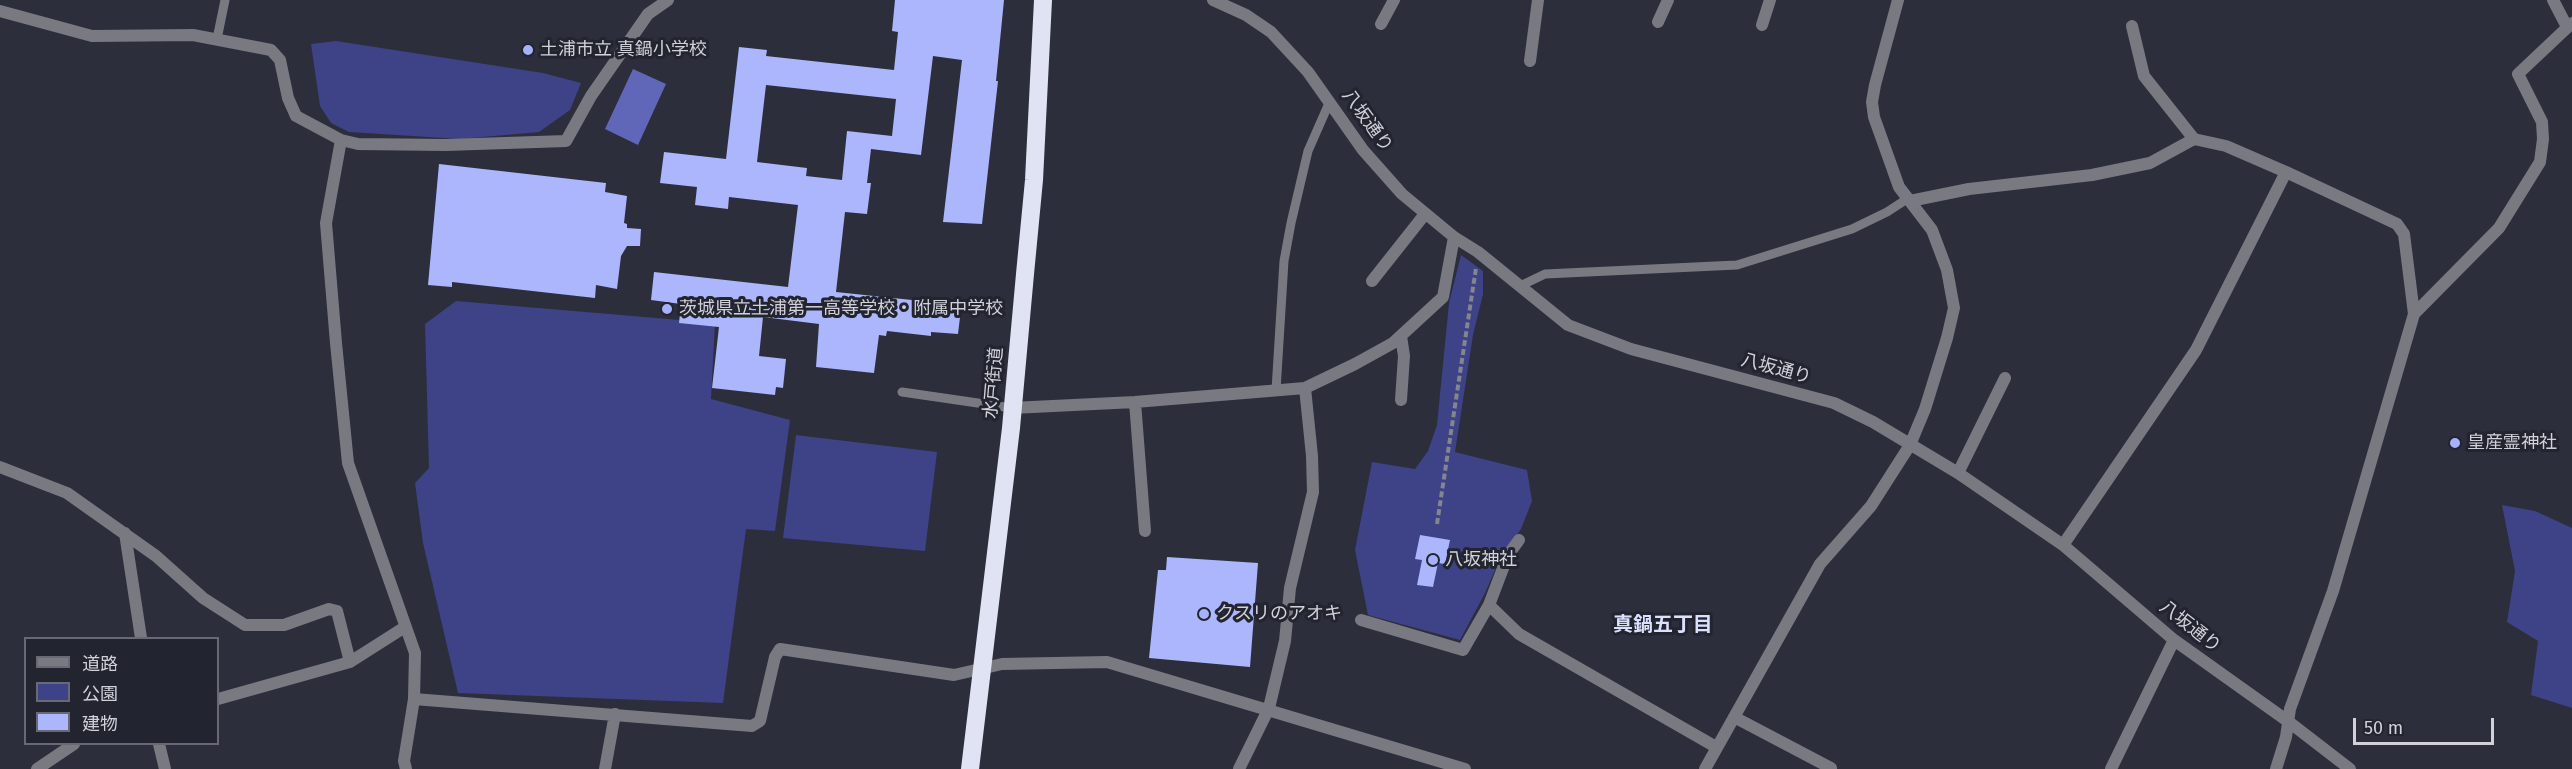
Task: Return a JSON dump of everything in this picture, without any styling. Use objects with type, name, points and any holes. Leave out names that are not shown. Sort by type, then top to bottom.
[{"type":"highway","name":"水戸街道","points":[[970,769],[1012,408],[1034,180],[1043,0]]},
{"type":"street","points":[[0,11],[92,36],[193,34],[272,50],[280,60],[288,98],[296,116],[341,140],[358,144],[446,145],[566,141],[591,96],[648,14],[668,0]]},
{"type":"street","name":"八坂通り","points":[[1213,0],[1246,15],[1271,32],[1308,72],[1363,150],[1402,194],[1568,325],[1630,349],[1834,403],[1873,422],[1958,473],[2063,545],[2174,640],[2289,722],[2350,769]]},
{"type":"street","points":[[1381,24],[1394,0]]},
{"type":"street","points":[[1530,61],[1538,0]]},
{"type":"street","points":[[1658,22],[1668,0]]},
{"type":"street","points":[[1762,25],[1770,0]]},
{"type":"street","points":[[1705,769],[1820,564],[1871,506],[1910,445],[1937,376],[1954,308],[1947,270],[1932,230],[1899,187],[1878,129],[1872,102],[1898,0]]},
{"type":"street","points":[[2414,314],[2499,228],[2540,162],[2543,139],[2542,123],[2518,74],[2569,25],[2553,0]]},
{"type":"street","points":[[2132,26],[2144,76],[2194,139],[2226,146],[2286,172],[2397,224],[2404,234],[2414,314],[2333,591],[2290,709],[2289,722],[2276,769]]},
{"type":"street","points":[[1908,200],[1969,189],[2092,175],[2150,163],[2194,139]]},
{"type":"street","points":[[341,140],[326,223],[348,463],[415,653],[414,699],[404,761],[406,769]]},
{"type":"street","points":[[2063,545],[2196,350],[2286,172]]},
{"type":"street","points":[[1372,281],[1425,214]]},
{"type":"street","points":[[1012,408],[1135,402],[1305,388],[1393,343],[1443,297],[1454,237]]},
{"type":"street","points":[[1401,336],[1404,357],[1401,400]]},
{"type":"street","points":[[1958,473],[2005,378]]},
{"type":"street","points":[[1239,769],[1269,708],[1285,641],[1290,588],[1313,492],[1305,388]]},
{"type":"street","points":[[1135,402],[1145,531]]},
{"type":"street","points":[[0,467],[67,493],[156,556],[203,598],[245,625],[284,625],[329,609],[337,611],[350,662]]},
{"type":"street","points":[[125,533],[141,637]]},
{"type":"street","points":[[1361,620],[1462,650],[1489,605],[1508,555],[1519,540]]},
{"type":"street","points":[[1489,605],[1519,634],[1716,747]]},
{"type":"street","points":[[219,699],[350,662],[405,627]]},
{"type":"street","points":[[2111,769],[2174,640]]},
{"type":"street","points":[[414,699],[752,726],[760,721],[780,649],[954,675],[1002,664],[1107,662],[1269,708],[1465,769]]},
{"type":"street","points":[[605,769],[615,714]]},
{"type":"street","points":[[1734,717],[1831,768]]},
{"type":"street","points":[[37,769],[42,763],[72,745]]},
{"type":"street","points":[[159,745],[165,769]]},
{"type":"lane","points":[[217,39],[225,0]]},
{"type":"lane","points":[[1276,390],[1284,261],[1308,152],[1330,101]]},
{"type":"lane","points":[[1520,286],[1545,274],[1737,265],[1852,229],[1908,200]]},
{"type":"lane","points":[[902,392],[1012,408]]},
{"type":"path","points":[[1437,524],[1478,252]]},
{"type":"green space","points":[[336,41],[543,73],[581,83],[570,110],[539,132],[460,139],[349,132],[331,123],[320,106],[311,44]]},
{"type":"green space","points":[[1461,255],[1483,271],[1483,294],[1473,335],[1455,452],[1527,470],[1532,501],[1521,529],[1501,556],[1485,593],[1460,640],[1368,615],[1355,550],[1372,462],[1415,469],[1428,451],[1437,425],[1449,303]]},
{"type":"green space","points":[[456,301],[715,323],[711,399],[790,420],[775,531],[746,529],[723,703],[458,693],[423,543],[415,483],[429,468],[425,324]]},
{"type":"green space","points":[[796,435],[937,452],[925,551],[783,538]]},
{"type":"green space","points":[[2502,505],[2535,511],[2572,528],[2572,708],[2531,695],[2538,641],[2507,622],[2515,571]]},
{"type":"water","points":[[633,69],[666,84],[638,145],[605,129]]},
{"type":"building","points":[[895,0],[1004,0],[996,81],[998,81],[982,224],[943,222],[962,60],[933,56],[921,155],[871,149],[867,183],[871,183],[867,214],[845,212],[836,292],[931,302],[931,306],[961,309],[958,334],[931,332],[931,336],[887,331],[886,336],[879,335],[874,373],[816,367],[819,324],[763,317],[759,356],[786,359],[783,388],[776,387],[775,395],[712,388],[719,327],[679,323],[681,304],[651,300],[654,272],[788,287],[798,205],[729,197],[728,209],[695,205],[697,187],[660,183],[664,152],[726,159],[739,47],[767,50],[766,56],[894,70],[898,32],[892,31]],"holes":[[[766,85],[896,99],[892,136],[847,131],[842,180],[806,176],[807,168],[757,162]]]},
{"type":"building","points":[[439,164],[606,183],[605,192],[627,196],[624,223],[627,224],[627,228],[641,229],[640,246],[627,246],[621,256],[617,289],[596,285],[595,298],[452,282],[452,287],[428,285]]},
{"type":"building","name":"八坂神社","points":[[1420,535],[1450,540],[1445,564],[1438,563],[1433,587],[1417,585],[1422,560],[1415,559]]},
{"type":"building","points":[[1167,557],[1258,563],[1250,667],[1149,658],[1158,570],[1166,570]]},
{"type":"place","name":"土浦市立 真鍋小学校","points":[[528,50]]},
{"type":"place","name":"茨城県立土浦第一高等学校・附属中学校","points":[[667,309]]},
{"type":"place","name":"皇産霊神社","points":[[2455,443]]},
{"type":"place","name":"八坂神社","points":[[1433,560]]},
{"type":"place","name":"クスリのアオキ","points":[[1204,614]]},
{"type":"district","name":"真鍋五丁目","points":[[1663,625]]}]
